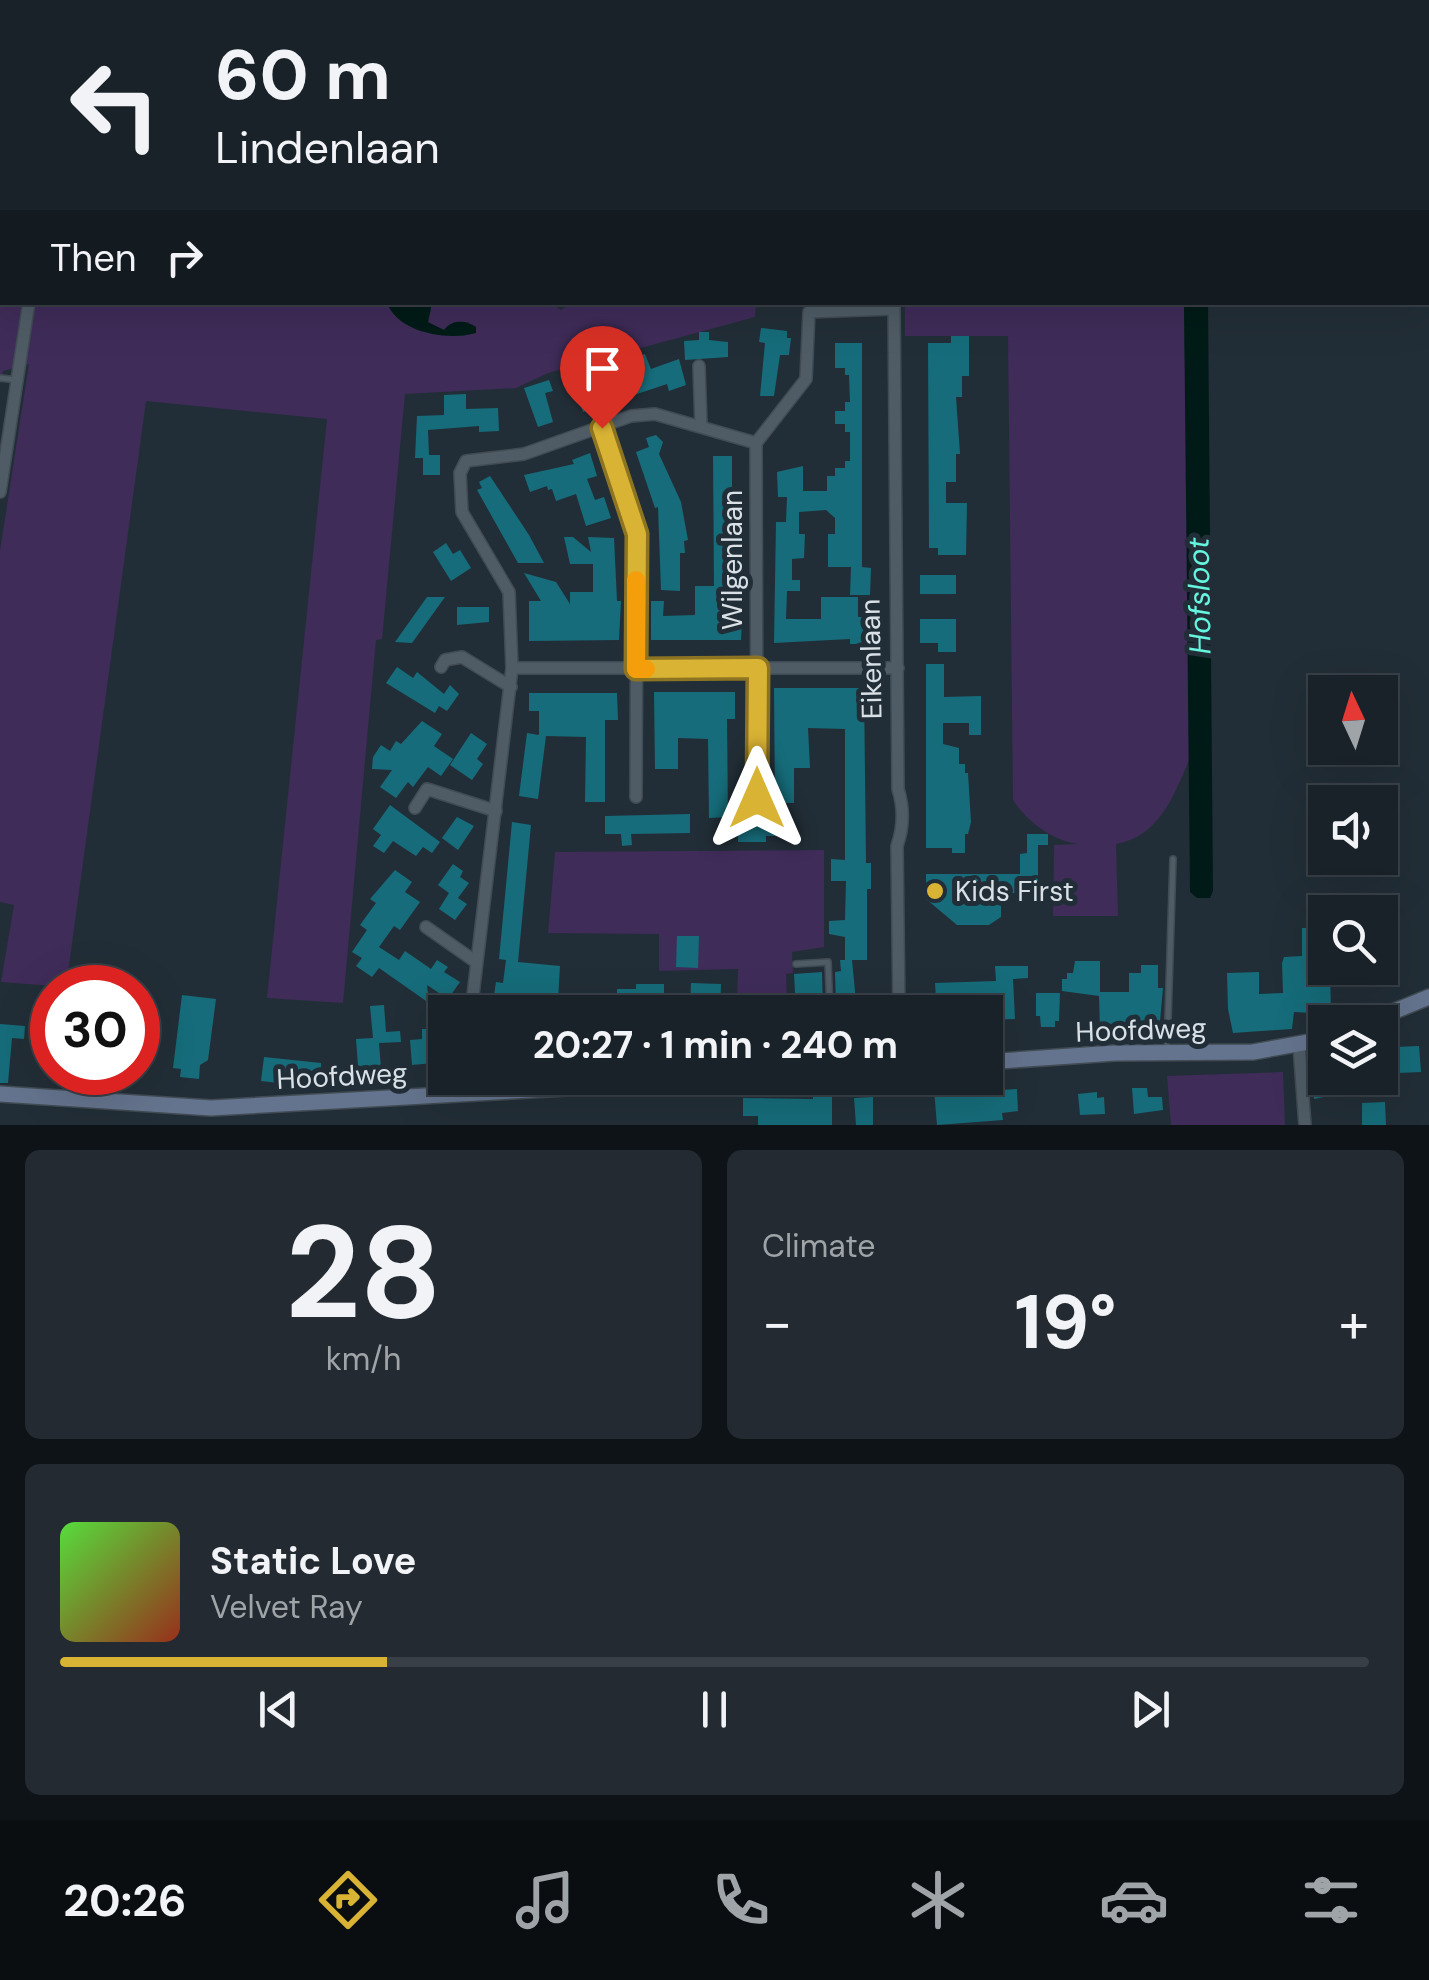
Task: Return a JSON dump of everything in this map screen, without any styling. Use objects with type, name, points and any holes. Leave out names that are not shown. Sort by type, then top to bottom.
[{"type":"main road","points":[[1398,1010],[1429,997]]},
{"type":"main road","name":"Hoofdweg","points":[[1003,1061],[1253,1052],[1308,1044]]},
{"type":"main road","name":"Hoofdweg","points":[[0,1094],[211,1108],[428,1090]]},
{"type":"street","points":[[0,492],[28,305]]},
{"type":"street","points":[[473,995],[512,668],[509,592],[462,512],[460,473],[466,461],[474,457],[524,454],[631,416],[655,414],[756,443],[806,379],[808,312],[894,306]]},
{"type":"street","name":"Eikenlaan","points":[[894,306],[898,789],[902,802],[902,831],[897,846],[898,995]]},
{"type":"street","points":[[699,366],[701,426]]},
{"type":"street","points":[[602,428],[637,534],[636,797]]},
{"type":"street","name":"Wilgenlaan","points":[[756,443],[757,798]]},
{"type":"street","points":[[441,667],[445,660],[462,657],[511,687]]},
{"type":"street","points":[[512,668],[898,668]]},
{"type":"street","points":[[414,808],[427,790],[496,812]]},
{"type":"street","points":[[426,928],[476,962]]},
{"type":"street","points":[[1299,1046],[1305,1125]]},
{"type":"lane","points":[[0,378],[16,380]]},
{"type":"lane","points":[[1167,1053],[1173,859]]},
{"type":"lane","points":[[796,964],[828,962],[829,995]]},
{"type":"shaded area","points":[[0,305],[388,305],[409,326],[464,336],[469,322],[455,322],[444,330],[428,323],[432,305],[553,305],[561,310],[568,305],[756,305],[755,317],[548,373],[516,388],[405,394],[382,639],[376,640],[343,1003],[267,998],[327,419],[146,401],[69,965],[30,965],[30,984],[1,982],[14,905],[0,902],[0,551],[29,364],[3,371],[0,385]]},
{"type":"shaded area","points":[[905,305],[1184,305],[1191,756],[1172,798],[1155,823],[1116,844],[1118,916],[1053,916],[1054,845],[1078,844],[1041,829],[1013,800],[1008,336],[905,336]]},
{"type":"shaded area","points":[[824,850],[824,947],[792,952],[793,973],[786,974],[787,995],[737,995],[738,969],[659,971],[659,934],[548,933],[555,852]]},
{"type":"shaded area","points":[[1283,1072],[1285,1125],[1171,1125],[1167,1076]]},
{"type":"water","points":[[388,305],[432,305],[428,322],[444,330],[455,322],[464,322],[476,327],[476,333],[452,336],[425,332],[393,313]]},
{"type":"water","name":"Hofsloot","points":[[1184,305],[1208,305],[1213,891],[1210,898],[1197,898],[1190,892]]},
{"type":"building","points":[[761,328],[787,331],[787,338],[791,338],[789,355],[780,355],[774,396],[760,396],[765,343],[759,342]]},
{"type":"building","points":[[699,332],[709,332],[709,340],[728,342],[728,357],[685,360],[684,341],[699,340]]},
{"type":"building","points":[[951,336],[969,336],[969,376],[962,376],[962,397],[956,397],[960,454],[956,454],[956,482],[946,482],[946,503],[967,503],[966,555],[938,555],[938,548],[929,548],[928,343],[951,343]]},
{"type":"building","points":[[835,343],[862,343],[862,567],[871,568],[870,595],[850,595],[851,567],[828,567],[828,534],[835,534],[835,518],[826,510],[799,512],[799,534],[805,534],[804,558],[792,559],[792,580],[800,580],[800,591],[787,591],[786,619],[821,619],[821,597],[858,597],[858,617],[870,617],[870,644],[850,644],[850,639],[774,643],[776,522],[786,522],[787,497],[778,497],[777,472],[803,466],[803,491],[827,491],[827,476],[835,476],[835,468],[845,468],[845,461],[850,461],[850,432],[845,432],[845,424],[835,424],[835,411],[845,411],[845,402],[850,402],[849,375],[845,375],[845,368],[835,368]]},
{"type":"building","points":[[609,353],[616,361],[602,373],[610,396],[597,400],[599,407],[583,412],[577,393],[586,390],[577,366],[591,361],[593,366]]},
{"type":"building","points":[[645,354],[651,369],[679,359],[686,385],[669,391],[667,384],[631,396],[620,363]]},
{"type":"building","points":[[549,380],[553,391],[545,393],[553,422],[538,427],[524,388]]},
{"type":"building","points":[[466,394],[466,409],[498,408],[499,431],[479,432],[479,426],[428,430],[429,455],[440,455],[440,475],[423,475],[423,458],[415,458],[417,416],[444,415],[444,395]]},
{"type":"building","points":[[656,435],[663,442],[659,454],[681,502],[688,540],[684,541],[685,553],[680,553],[680,591],[661,590],[658,507],[655,508],[636,452],[649,447],[646,438]]},
{"type":"building","points":[[590,453],[597,476],[587,479],[595,500],[604,497],[611,518],[586,526],[576,494],[556,501],[547,486],[530,492],[524,475],[574,464],[572,460]]},
{"type":"building","points":[[713,456],[732,456],[732,601],[743,601],[741,640],[651,640],[651,601],[664,601],[663,616],[695,615],[695,586],[714,586]]},
{"type":"building","points":[[490,476],[544,563],[518,563],[477,490],[482,488],[479,482]]},
{"type":"building","points":[[564,537],[573,537],[591,552],[588,537],[614,538],[617,601],[621,601],[619,640],[529,641],[529,601],[541,601],[524,573],[556,582],[570,604],[570,592],[593,592],[593,564],[570,564]]},
{"type":"building","points":[[446,543],[453,554],[460,550],[471,568],[451,581],[433,552]]},
{"type":"building","points":[[920,575],[956,575],[956,594],[920,594]]},
{"type":"building","points":[[427,597],[445,597],[412,643],[395,642]]},
{"type":"building","points":[[457,607],[489,607],[489,622],[457,625]]},
{"type":"building","points":[[920,619],[956,619],[956,652],[938,652],[938,643],[920,643]]},
{"type":"building","points":[[926,664],[944,664],[944,697],[981,696],[981,735],[969,735],[969,723],[943,723],[943,744],[959,748],[959,764],[965,764],[968,773],[971,822],[965,834],[965,853],[952,853],[952,848],[926,848]]},
{"type":"building","points":[[397,667],[413,678],[417,672],[444,694],[450,685],[459,694],[447,711],[439,706],[435,713],[386,683]]},
{"type":"building","points":[[774,688],[864,688],[866,863],[871,863],[871,889],[867,889],[867,960],[852,960],[855,995],[836,995],[835,972],[841,971],[840,960],[845,960],[845,937],[829,934],[829,921],[845,920],[846,881],[831,881],[831,859],[845,860],[845,729],[808,728],[810,768],[794,768],[794,803],[775,803]]},
{"type":"building","points":[[654,692],[735,692],[735,719],[727,719],[728,817],[709,818],[708,739],[678,738],[678,769],[655,769]]},
{"type":"building","points":[[529,693],[617,693],[618,720],[605,720],[605,802],[585,802],[586,737],[546,736],[538,799],[519,796],[527,733],[539,735],[539,711],[529,711]]},
{"type":"building","points":[[422,721],[442,734],[434,746],[453,759],[441,776],[428,767],[413,787],[408,782],[396,798],[380,787],[392,770],[372,769],[373,757],[381,745],[390,751],[396,741],[401,744]]},
{"type":"building","points":[[471,733],[487,744],[477,759],[483,764],[472,780],[450,765]]},
{"type":"building","points":[[390,805],[440,842],[432,853],[423,847],[416,856],[393,841],[384,853],[373,846],[381,835],[373,829]]},
{"type":"building","points":[[690,814],[690,833],[631,834],[632,845],[622,846],[621,834],[605,834],[605,816]]},
{"type":"building","points":[[457,817],[474,826],[458,850],[442,838]]},
{"type":"building","points":[[738,817],[781,817],[781,836],[766,836],[766,842],[738,842]]},
{"type":"building","points":[[512,822],[531,825],[518,962],[560,966],[558,995],[494,995],[496,982],[503,983],[506,960],[499,959]]},
{"type":"building","points":[[1027,834],[1048,834],[1048,845],[1038,845],[1038,883],[1032,883],[1032,893],[1001,893],[1001,917],[989,925],[957,925],[926,899],[926,874],[1020,874],[1020,854],[1027,853]]},
{"type":"building","points":[[453,864],[463,871],[460,877],[469,883],[458,898],[467,904],[455,920],[439,909],[449,893],[438,885]]},
{"type":"building","points":[[395,870],[412,882],[405,892],[420,902],[400,930],[394,926],[379,947],[399,960],[405,951],[431,969],[437,960],[448,967],[444,972],[460,982],[451,995],[442,995],[427,985],[428,1002],[379,968],[372,977],[356,966],[362,958],[352,952],[367,930],[360,925],[376,903],[370,899]]},
{"type":"building","points":[[1302,928],[1308,928],[1308,985],[1330,985],[1331,1005],[1308,1005],[1308,1013],[1294,1012],[1292,1029],[1233,1033],[1227,973],[1259,972],[1259,994],[1283,993],[1284,957],[1302,956]]},
{"type":"building","points":[[677,936],[699,936],[698,968],[676,967]]},
{"type":"building","points":[[1075,961],[1100,961],[1100,992],[1129,992],[1129,973],[1141,973],[1141,965],[1158,965],[1158,988],[1163,988],[1159,1032],[1100,1030],[1099,996],[1062,991],[1062,979],[1073,973]]},
{"type":"building","points":[[995,966],[1028,966],[1028,978],[1013,979],[1015,1019],[1003,1019],[1003,995],[936,995],[935,983],[996,981]]},
{"type":"building","points":[[822,972],[823,995],[795,995],[794,974]]},
{"type":"building","points":[[691,983],[721,984],[721,995],[691,995]]},
{"type":"building","points":[[636,984],[664,984],[664,995],[617,995],[617,989],[636,989]]},
{"type":"building","points":[[1036,993],[1060,993],[1059,1021],[1055,1021],[1055,1027],[1041,1027],[1040,1016],[1036,1016]]},
{"type":"building","points":[[182,995],[216,999],[208,1060],[200,1065],[199,1079],[180,1077],[181,1069],[173,1068]]},
{"type":"building","points":[[384,1005],[386,1032],[400,1031],[401,1042],[379,1043],[381,1068],[366,1069],[358,1066],[356,1039],[373,1038],[370,1006]]},
{"type":"building","points":[[0,1024],[25,1026],[24,1039],[12,1038],[8,1083],[0,1083]]},
{"type":"building","points":[[422,1029],[428,1029],[428,1064],[412,1065],[410,1040],[422,1039]]},
{"type":"building","points":[[1419,1046],[1421,1072],[1398,1073],[1398,1047]]},
{"type":"building","points":[[264,1057],[321,1063],[321,1083],[307,1082],[307,1075],[280,1072],[279,1083],[261,1081]]},
{"type":"building","points":[[1132,1088],[1147,1088],[1148,1097],[1162,1097],[1163,1110],[1134,1114]]},
{"type":"building","points":[[1017,1089],[1018,1111],[1002,1113],[1003,1120],[937,1125],[934,1095],[1003,1095],[1003,1090]]},
{"type":"building","points":[[1097,1092],[1097,1098],[1104,1097],[1105,1114],[1080,1115],[1078,1094]]},
{"type":"building","points":[[813,1095],[832,1095],[832,1125],[758,1125],[758,1116],[743,1116],[743,1098],[813,1099]]},
{"type":"building","points":[[873,1097],[873,1125],[856,1125],[854,1098]]},
{"type":"building","points":[[1385,1102],[1386,1125],[1362,1125],[1362,1103]]},
{"type":"slow traffic","points":[[636,580],[636,669],[646,669]]},
{"type":"place","name":"Kids First","points":[[935,891]]},
{"type":"route","points":[[602,428],[637,534],[636,669],[758,668],[757,798]]}]
